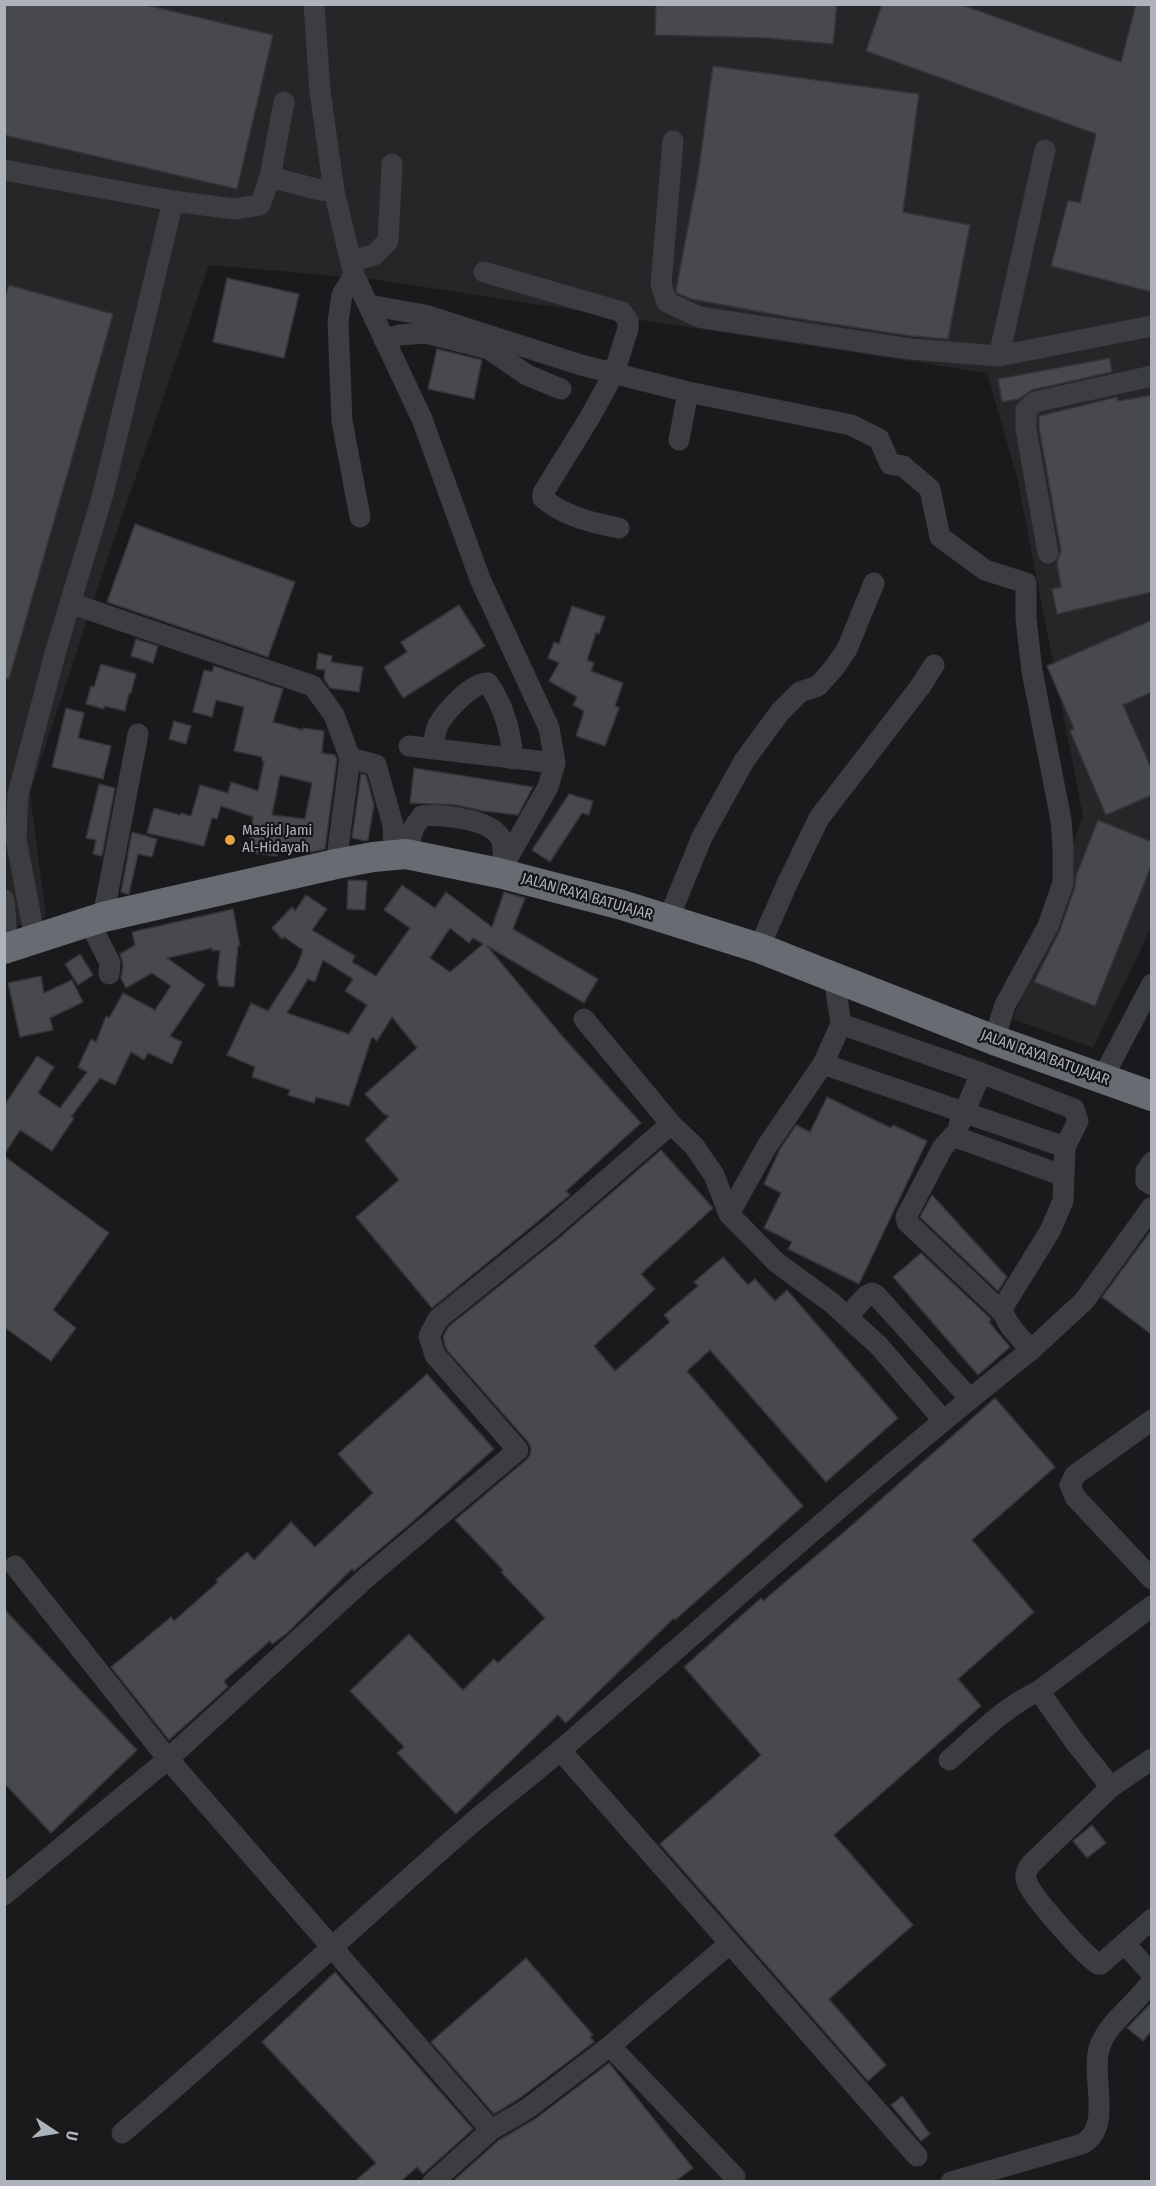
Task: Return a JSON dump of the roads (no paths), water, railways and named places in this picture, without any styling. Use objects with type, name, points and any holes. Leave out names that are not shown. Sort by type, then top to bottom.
[{"type":"highway","name":"JALAN RAYA BATUJAJAR","points":[[6,949],[96,919],[336,864],[400,854],[501,869],[759,948],[994,1040],[1152,1096]]},
{"type":"street","points":[[314,4],[320,91],[334,191],[352,268],[422,419],[480,579],[549,728],[555,763],[548,787],[501,869]]},
{"type":"street","points":[[4,170],[173,201],[234,209],[260,205],[270,177],[284,102]]},
{"type":"street","points":[[673,141],[661,284],[667,302],[699,317],[910,349],[999,356],[1152,326]]},
{"type":"street","points":[[999,356],[1045,150]]},
{"type":"street","points":[[360,518],[342,421],[338,322],[342,295],[352,268],[374,255],[388,241],[392,164]]},
{"type":"street","points":[[270,177],[320,190],[334,191]]},
{"type":"street","points":[[35,939],[10,837],[18,794],[70,603],[103,494],[173,201]]},
{"type":"street","points":[[484,272],[622,312],[628,321],[628,329],[614,373],[543,493],[543,498],[568,513],[596,524],[619,528]]},
{"type":"street","points":[[368,305],[424,315],[581,365],[688,393],[851,425],[879,439],[890,464],[903,466],[930,489],[940,537],[985,570],[1026,583],[1026,620],[1032,671],[1061,820],[1063,883],[1048,926],[1005,1005],[994,1040]]},
{"type":"street","points":[[384,340],[399,334],[426,333],[489,349],[527,375],[561,389]]},
{"type":"street","points":[[1048,553],[1026,429],[1026,410],[1035,402],[1152,376]]},
{"type":"street","points":[[679,440],[688,393]]},
{"type":"street","points":[[668,920],[702,837],[744,761],[780,712],[801,692],[818,686],[834,668],[847,649],[874,583]]},
{"type":"street","points":[[70,603],[313,686],[334,715],[350,758],[336,864]]},
{"type":"street","points":[[759,948],[819,818],[920,687],[934,665]]},
{"type":"street","points":[[432,749],[438,725],[459,700],[478,684],[488,683],[494,691],[510,731],[513,759]]},
{"type":"street","points":[[110,974],[110,963],[96,919],[138,734]]},
{"type":"street","points":[[409,746],[555,763]]},
{"type":"street","points":[[350,758],[376,765],[400,854]]},
{"type":"street","points":[[400,854],[414,827],[423,816],[436,814],[476,822],[494,829],[502,840],[501,869]]},
{"type":"street","points":[[4,900],[6,949]]},
{"type":"street","points":[[729,1214],[767,1146],[823,1064],[841,1024],[834,978]]},
{"type":"street","points":[[1102,1079],[1152,984]]},
{"type":"street","points":[[585,1019],[671,1124],[694,1146],[714,1175],[729,1214],[776,1262],[832,1303],[879,1346],[943,1420]]},
{"type":"street","points":[[841,1024],[981,1073],[1074,1109],[1078,1121],[1065,1147],[1063,1201],[1050,1231],[1005,1302],[1002,1312]]},
{"type":"street","points":[[823,1064],[1065,1147]]},
{"type":"street","points":[[981,1073],[953,1136],[943,1147],[906,1216],[907,1222],[1002,1312],[1017,1335],[1031,1350]]},
{"type":"street","points":[[4,1895],[168,1759],[367,1577],[518,1450],[435,1355],[429,1336],[438,1319],[550,1229],[671,1124]]},
{"type":"street","points":[[953,1136],[1064,1176]]},
{"type":"street","points":[[1152,1162],[1146,1171],[1146,1181],[1152,1185]]},
{"type":"street","points":[[122,2133],[197,2070],[467,1827],[560,1750],[943,1420],[1031,1350],[1084,1301],[1152,1207]]},
{"type":"street","points":[[847,1317],[866,1296],[872,1293],[876,1295],[969,1399]]},
{"type":"street","points":[[1150,1424],[1075,1475],[1070,1485],[1075,1497],[1152,1579]]},
{"type":"street","points":[[15,1566],[168,1759],[491,2130]]},
{"type":"street","points":[[949,1760],[1012,1707],[1039,1691],[1152,1606]]},
{"type":"street","points":[[1039,1691],[1111,1787]]},
{"type":"street","points":[[560,1750],[917,2156]]},
{"type":"street","points":[[1152,1759],[1111,1787],[1030,1865],[1026,1872],[1026,1882],[1035,1896],[1096,1963],[1101,1964],[1152,1919]]},
{"type":"street","points":[[433,2181],[491,2130],[527,2109],[610,2046],[729,1944]]},
{"type":"street","points":[[1125,1944],[1152,1974]]},
{"type":"street","points":[[951,2181],[1090,2139],[1096,2131],[1098,2118],[1099,2049],[1112,2028],[1152,1980]]},
{"type":"street","points":[[610,2046],[735,2178]]},
{"type":"place","name":"Masjid Jami Al-Hidayah","points":[[230,840]]}]
